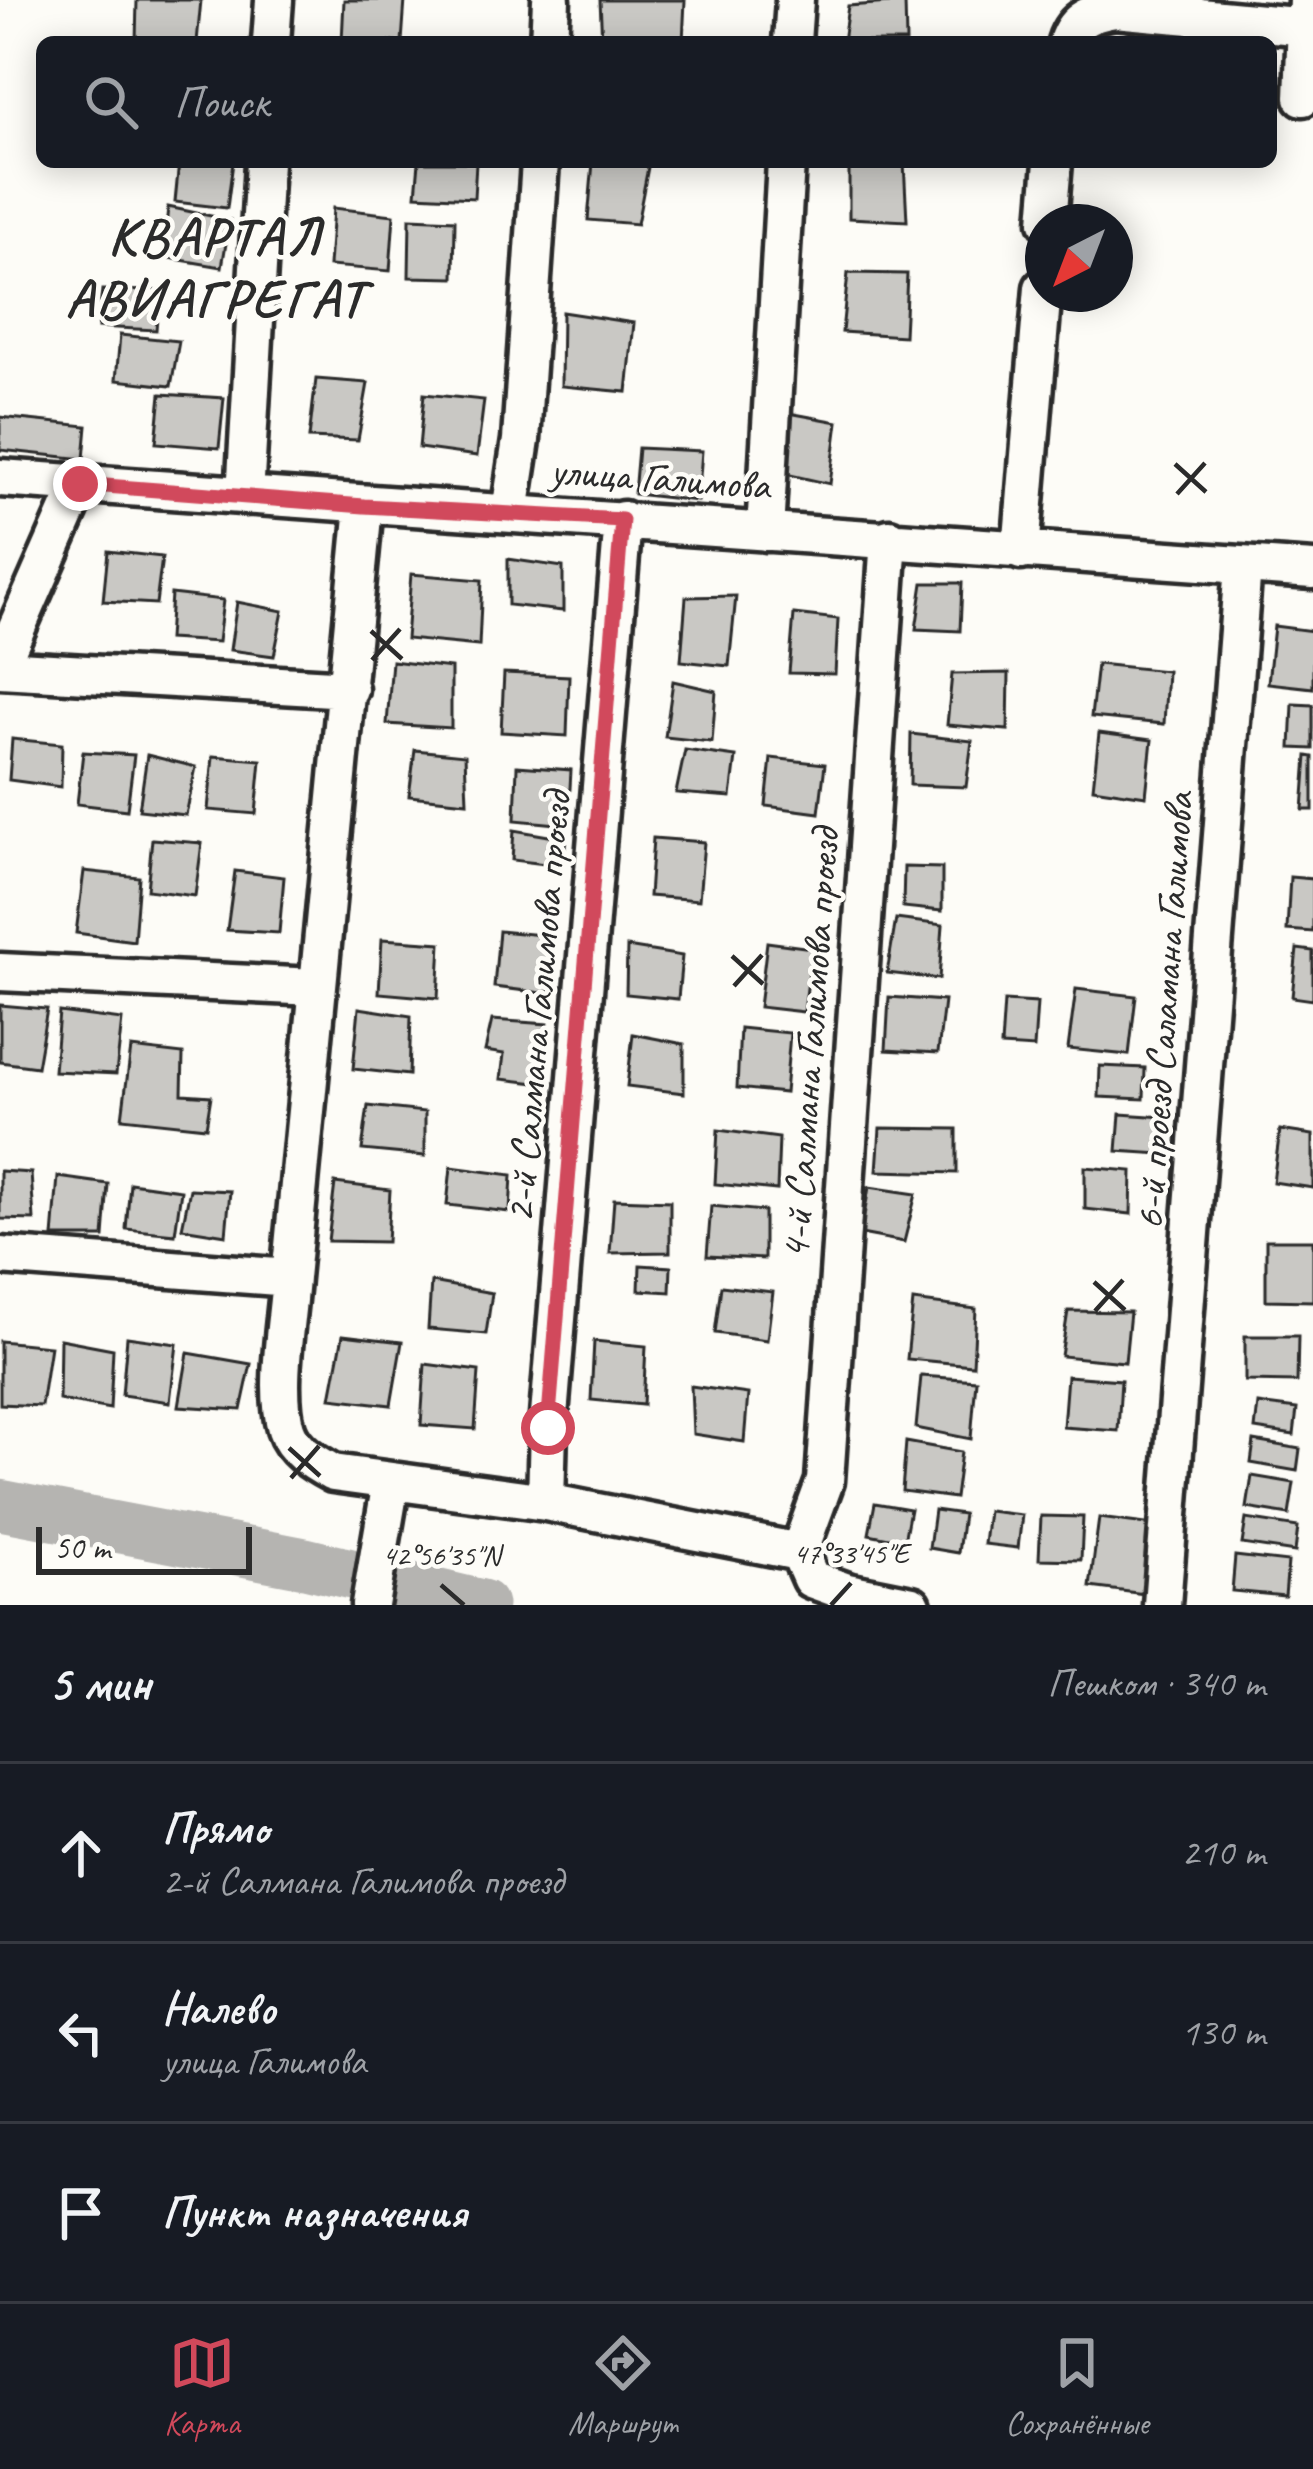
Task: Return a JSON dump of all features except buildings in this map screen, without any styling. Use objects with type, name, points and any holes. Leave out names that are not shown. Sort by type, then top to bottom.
[{"type":"street","points":[[271,36],[274,0]]},
{"type":"street","points":[[549,36],[551,0]]},
{"type":"street","points":[[792,36],[795,0]]},
{"type":"street","points":[[1069,36],[1088,14],[1115,9],[1307,14],[1303,97]]},
{"type":"street","points":[[245,496],[264,168]]},
{"type":"street","points":[[510,512],[521,440],[540,168]]},
{"type":"street","points":[[765,532],[786,168]]},
{"type":"street","points":[[1050,204],[1052,168]]},
{"type":"street","points":[[1021,551],[1041,312]]},
{"type":"street","name":"улица Галимова","points":[[0,478],[1313,570]]},
{"type":"street","points":[[80,484],[0,668],[349,689]]},
{"type":"street","points":[[364,506],[290,1279],[282,1394],[287,1433],[308,1460],[333,1473],[546,1502],[799,1552],[812,1579],[847,1592],[912,1605]]},
{"type":"street","name":"2-й Салмана Галимова проезд","points":[[546,1502],[548,1428],[622,520]]},
{"type":"street","name":"4-й Салмана Галимова проезд","points":[[799,1552],[825,1481],[889,538]]},
{"type":"street","name":"6-й проезд Саламана Галимова","points":[[1162,1605],[1243,566]]},
{"type":"street","points":[[0,972],[316,987]]},
{"type":"street","points":[[0,1256],[290,1279]]},
{"type":"street","points":[[370,1605],[391,1483]]},
{"type":"waterway","points":[[0,1505],[305,1563],[482,1605]]},
{"type":"district","name":"КВАРТАЛ АВИАГРЕГАТ","points":[[216,267]]},
{"type":"route","points":[[80,484],[622,520],[548,1428]]}]
